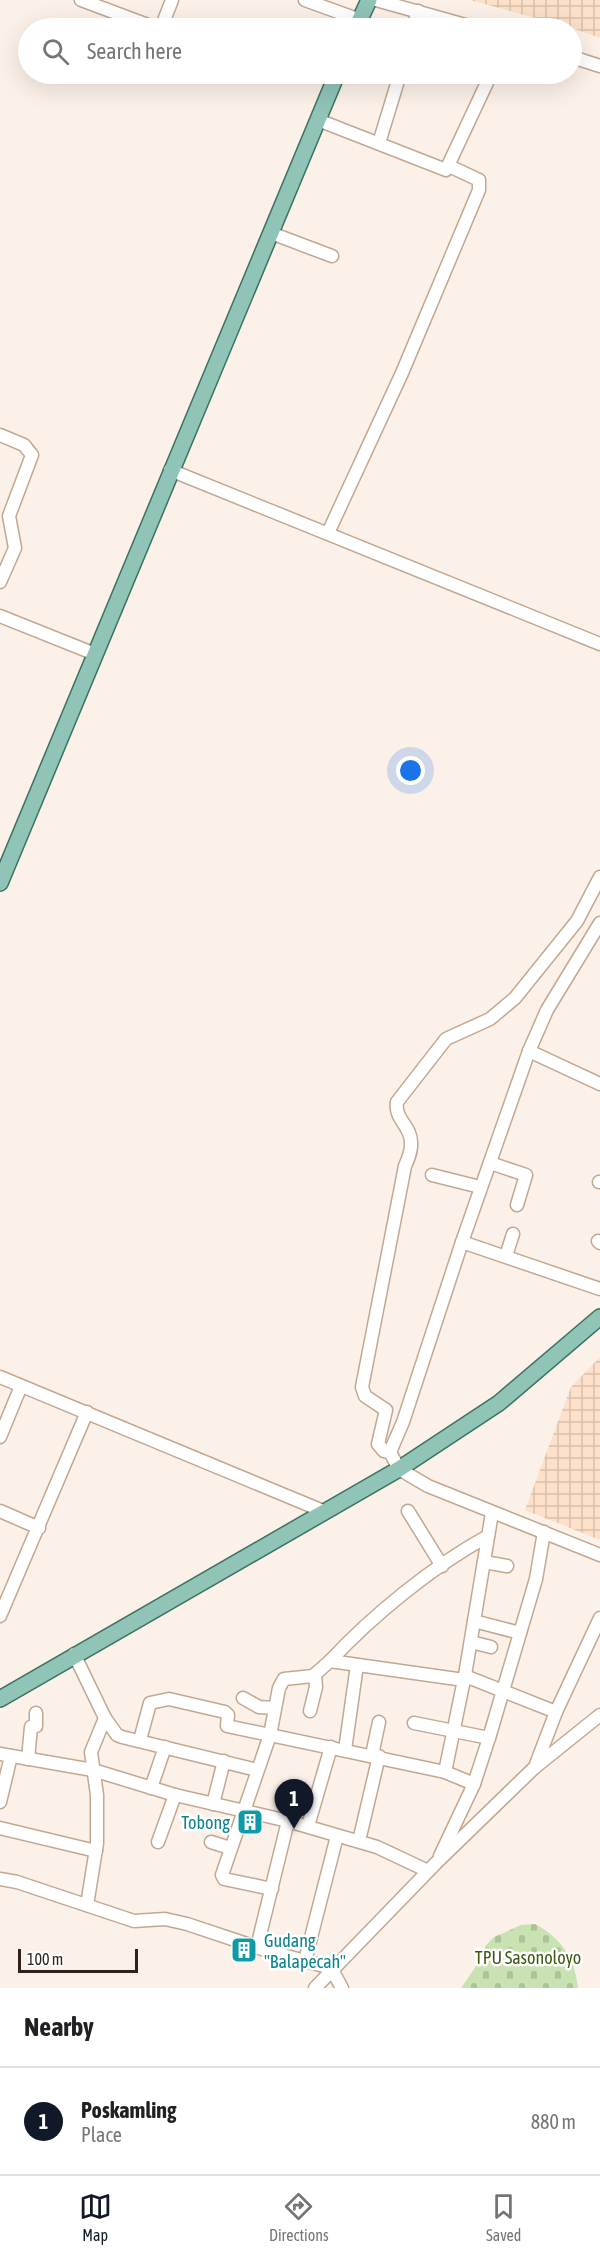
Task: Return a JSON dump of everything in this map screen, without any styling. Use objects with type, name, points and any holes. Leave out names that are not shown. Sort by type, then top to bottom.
[{"type":"main road","points":[[361,18],[369,0]]},
{"type":"main road","points":[[1,876],[333,84]]},
{"type":"main road","points":[[0,1699],[77,1660],[323,1511],[403,1472],[499,1403],[600,1317]]},
{"type":"street","points":[[81,0],[129,18]]},
{"type":"street","points":[[165,18],[172,0]]},
{"type":"street","points":[[305,0],[345,18]]},
{"type":"street","points":[[376,0],[442,18]]},
{"type":"street","points":[[416,18],[418,11]]},
{"type":"street","points":[[582,60],[600,66]]},
{"type":"street","points":[[379,143],[397,84]]},
{"type":"street","points":[[318,120],[379,143],[439,170],[446,170],[486,84]]},
{"type":"street","points":[[328,533],[384,414],[479,190],[479,180],[449,166]]},
{"type":"street","points":[[271,233],[332,256]]},
{"type":"street","points":[[0,435],[24,445],[32,455],[9,516],[15,548],[0,582]]},
{"type":"street","points":[[170,470],[600,644]]},
{"type":"street","points":[[0,616],[95,654]]},
{"type":"street","points":[[600,877],[577,921],[515,998],[490,1019],[446,1039],[397,1102],[397,1114],[409,1131],[411,1149],[405,1166],[362,1387],[365,1395],[386,1410],[378,1444],[384,1451],[390,1452],[403,1472],[492,1513],[600,1555]]},
{"type":"street","points":[[390,1452],[403,1422],[480,1187],[529,1051],[547,1011],[595,945],[600,923]]},
{"type":"street","points":[[529,1051],[600,1084]]},
{"type":"street","points":[[490,1163],[526,1175],[516,1205]]},
{"type":"street","points":[[432,1175],[480,1187]]},
{"type":"street","points":[[506,1256],[513,1234]]},
{"type":"street","points":[[462,1242],[600,1289]]},
{"type":"street","points":[[0,1377],[323,1511]]},
{"type":"street","points":[[0,1437],[21,1386]]},
{"type":"street","points":[[0,1616],[87,1412]]},
{"type":"street","points":[[0,1511],[39,1528]]},
{"type":"street","points":[[408,1511],[442,1566]]},
{"type":"street","points":[[445,1772],[465,1678],[492,1513]]},
{"type":"street","points":[[432,1867],[474,1784],[504,1693],[536,1579],[544,1532]]},
{"type":"street","points":[[272,1889],[222,1878],[242,1812],[270,1735],[274,1708],[284,1679],[315,1675],[362,1629],[442,1566],[488,1536]]},
{"type":"street","points":[[484,1562],[507,1566]]},
{"type":"street","points":[[534,1768],[556,1712],[600,1618]]},
{"type":"street","points":[[474,1621],[520,1634]]},
{"type":"street","points":[[471,1642],[491,1647]]},
{"type":"street","points":[[77,1660],[105,1718],[117,1735],[257,1770]]},
{"type":"street","points":[[330,1661],[465,1678],[556,1712]]},
{"type":"street","points":[[345,1750],[357,1665]]},
{"type":"street","points":[[310,1711],[316,1687],[315,1675]]},
{"type":"street","points":[[243,1698],[259,1707],[274,1708]]},
{"type":"street","points":[[140,1740],[150,1703],[162,1699],[225,1712],[228,1715],[227,1726],[375,1755],[445,1772],[474,1784]]},
{"type":"street","points":[[28,1759],[31,1727],[36,1726],[36,1713]]},
{"type":"street","points":[[315,1988],[432,1867],[534,1768],[600,1715]]},
{"type":"street","points":[[87,1905],[96,1851],[97,1795],[91,1752],[105,1718]]},
{"type":"street","points":[[359,1841],[379,1722]]},
{"type":"street","points":[[414,1723],[489,1738]]},
{"type":"street","points":[[551,1726],[572,1738]]},
{"type":"street","points":[[151,1788],[165,1747]]},
{"type":"street","points":[[308,1826],[331,1747]]},
{"type":"street","points":[[0,1802],[5,1755],[93,1770],[175,1795],[308,1826],[432,1867]]},
{"type":"street","points":[[213,1804],[224,1761]]},
{"type":"street","points":[[158,1842],[175,1795]]},
{"type":"street","points":[[257,1947],[288,1821]]},
{"type":"street","points":[[0,1828],[96,1851]]},
{"type":"street","points":[[305,1961],[337,1836]]},
{"type":"street","points":[[211,1842],[230,1848]]},
{"type":"street","points":[[0,1879],[17,1882],[134,1921],[165,1919],[187,1924],[332,1968],[342,1988]]},
{"type":"shaded area","points":[[470,0],[600,0],[600,38],[582,32],[582,18],[536,18]]},
{"type":"shaded area","points":[[600,1357],[600,1540],[525,1510],[571,1387]]},
{"type":"green space","name":"TPU Sasonoloyo","points":[[535,1924],[559,1942],[565,1950],[574,1967],[578,1988],[461,1988],[483,1956],[486,1945],[494,1937],[521,1925]]},
{"type":"place","name":"Tobong","points":[[250,1822]]},
{"type":"place","name":"Poskamling","points":[[294,1829]]},
{"type":"place","name":"Gudang \"Balapecah\"","points":[[244,1950]]}]
